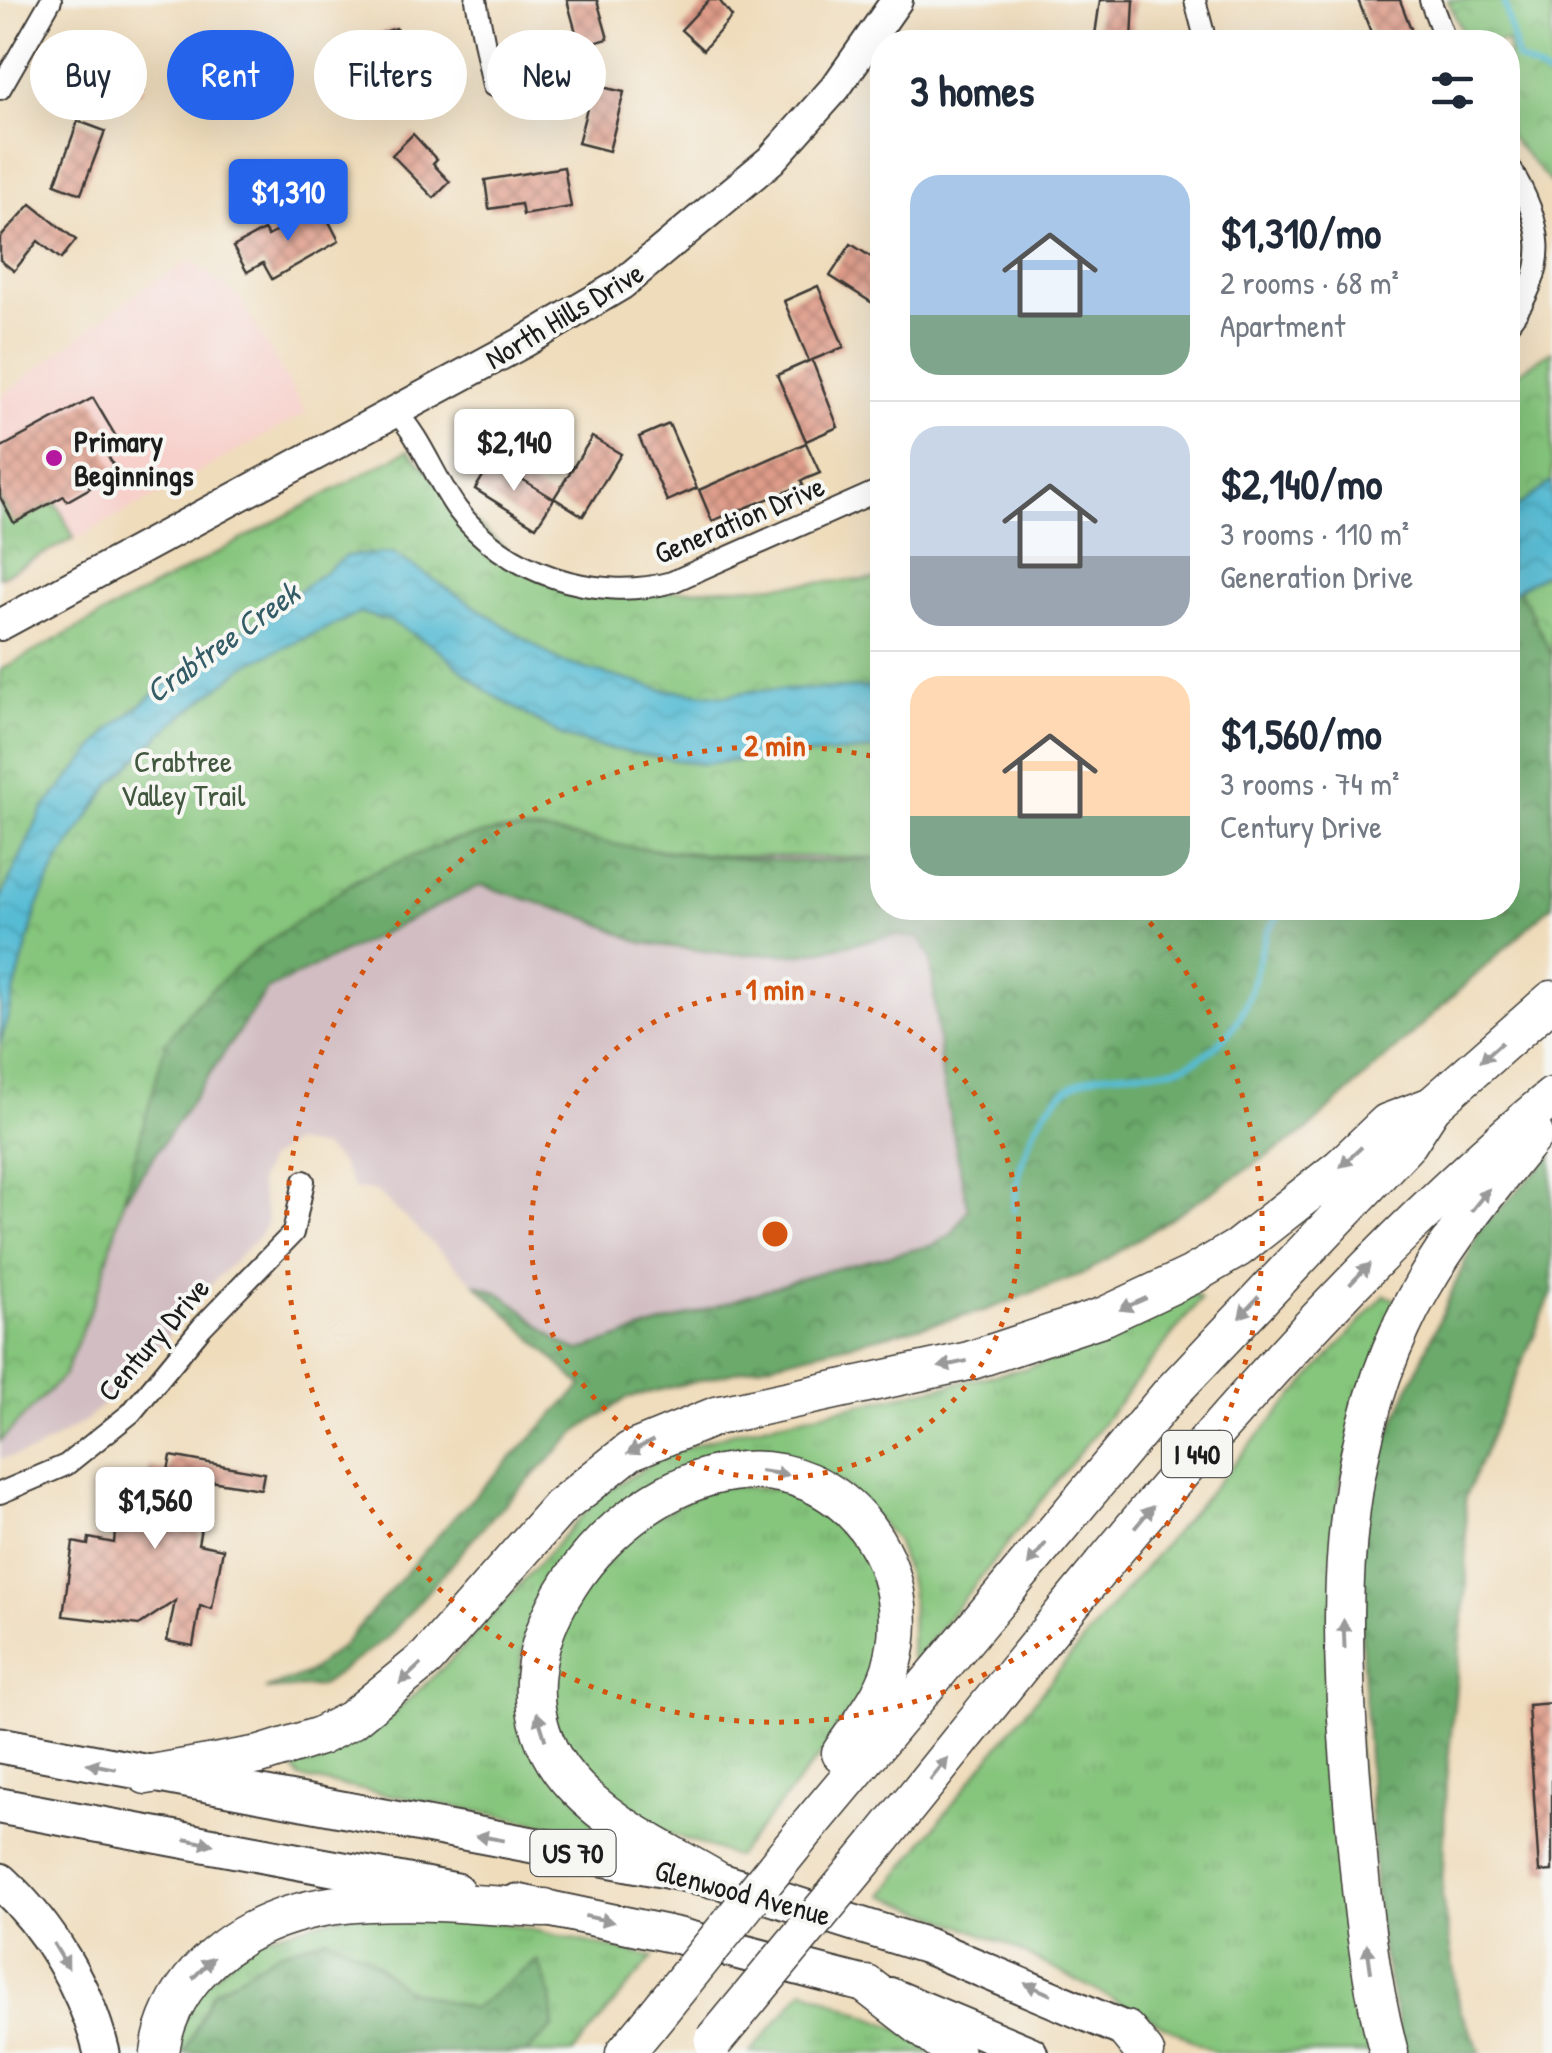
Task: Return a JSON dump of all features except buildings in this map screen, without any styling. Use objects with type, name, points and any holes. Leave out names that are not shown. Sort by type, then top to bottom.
[{"type":"highway","name":"I 440","points":[[625,2053],[1171,1393],[1408,1143],[1432,1106],[1552,1000]]},
{"type":"highway","name":"I 440","points":[[709,2047],[1144,1516],[1299,1339],[1480,1157],[1552,1097]]},
{"type":"highway","points":[[146,1775],[260,1755],[320,1736],[351,1720],[427,1658],[560,1507],[630,1451],[716,1416],[969,1360],[1104,1316],[1192,1275],[1238,1248],[1340,1168],[1387,1123],[1432,1106]]},
{"type":"highway","points":[[1389,2053],[1366,1936],[1348,1742],[1343,1612],[1354,1470],[1384,1368],[1432,1268],[1552,1112]]},
{"type":"highway","points":[[714,1879],[610,1817],[576,1788],[546,1741],[534,1681],[546,1624],[593,1554],[647,1510],[706,1479],[750,1470],[814,1483],[852,1508],[888,1559],[898,1628],[890,1671],[878,1700],[831,1769],[818,1815]]},
{"type":"highway","name":"Glenwood Avenue","points":[[0,1746],[714,1879],[927,1946],[1136,2041]]},
{"type":"highway","name":"Glenwood Avenue","points":[[0,1806],[546,1908],[679,1936],[867,1985]]},
{"type":"highway","points":[[0,1880],[37,1922],[66,1966],[88,2007],[102,2053]]},
{"type":"highway","points":[[160,2053],[171,2014],[189,1982],[225,1947],[277,1918],[307,1908],[362,1902],[546,1908]]},
{"type":"highway","points":[[867,1985],[955,2053]]},
{"type":"main road","name":"North Hills Drive","points":[[878,30],[897,0]]},
{"type":"main road","name":"North Hills Drive","points":[[0,625],[524,342],[660,256],[771,160],[870,42]]},
{"type":"main road","name":"Glenwood Avenue","points":[[867,1985],[1031,2053]]},
{"type":"main road","name":"Glenwood Avenue","points":[[1136,2041],[1170,2053]]},
{"type":"street","points":[[0,89],[51,0]]},
{"type":"street","points":[[476,0],[487,56]]},
{"type":"street","points":[[1194,0],[1203,30]]},
{"type":"street","points":[[1430,0],[1441,30]]},
{"type":"street","points":[[1520,182],[1537,207],[1546,253],[1534,292],[1520,309]]},
{"type":"street","name":"Generation Drive","points":[[395,411],[408,424],[458,511],[477,531],[542,573],[592,587],[647,589],[672,582],[870,494]]},
{"type":"street","name":"Century Drive","points":[[0,1494],[66,1465],[131,1413],[213,1315],[293,1232],[304,1181]]},
{"type":"shaded area","points":[[190,261],[239,297],[306,413],[0,581],[0,397],[145,287]]},
{"type":"shaded area","points":[[1520,588],[1552,645],[1552,898],[1248,1146],[583,1386],[376,1191],[354,1189],[341,1164],[323,1148],[291,1143],[268,1160],[258,1181],[268,1221],[257,1238],[193,1302],[146,1365],[85,1421],[33,1452],[0,1459],[0,1440],[152,1088],[193,1006],[357,879],[449,841],[540,831],[631,847],[864,860],[870,876],[870,920],[1520,920]]},
{"type":"green space","points":[[1448,0],[1552,0],[1552,185],[1520,148],[1520,30],[1462,30]]},
{"type":"green space","points":[[1552,351],[1552,656],[1520,590],[1520,371]]},
{"type":"green space","name":"Crabtree Valley Trail","points":[[408,450],[469,517],[515,557],[587,596],[870,580],[870,858],[728,856],[631,847],[540,831],[499,831],[449,841],[357,879],[256,950],[193,1006],[166,1042],[101,1283],[64,1375],[0,1441],[0,670]]},
{"type":"green space","points":[[0,499],[14,523],[56,502],[74,538],[0,577]]},
{"type":"green space","points":[[1520,590],[1552,656],[1552,905],[1305,1132],[1087,1272],[981,1312],[627,1398],[578,1431],[493,1516],[388,1637],[320,1686],[265,1690],[308,1673],[341,1647],[456,1515],[582,1386],[476,1284],[506,1297],[552,1336],[579,1351],[818,1273],[933,1245],[952,1234],[968,1209],[941,1072],[931,958],[920,938],[894,935],[803,954],[730,954],[642,943],[590,919],[481,885],[267,990],[124,1200],[147,1102],[170,1035],[225,977],[292,922],[367,875],[449,842],[491,833],[534,831],[725,857],[870,859],[870,920],[1520,920]]},
{"type":"green space","points":[[1552,1155],[1552,1293],[1465,1497],[1467,1582],[1446,1781],[1442,1897],[1460,2010],[1482,2053],[1404,2053],[1377,1926],[1359,1591],[1369,1479],[1480,1228]]},
{"type":"green space","points":[[1194,1294],[1201,1299],[915,1660],[911,1658],[912,1591],[896,1540],[843,1484],[718,1464],[560,1575],[522,1651],[521,1712],[603,1835],[300,1778],[292,1768],[381,1725],[449,1662],[600,1496],[667,1454],[737,1431],[1027,1368],[1086,1347]]},
{"type":"green space","points":[[1385,1295],[1398,1301],[1340,1486],[1378,2053],[1217,2053],[1002,1942],[883,1895],[1002,1740],[1126,1589]]},
{"type":"green space","points":[[715,1486],[795,1489],[839,1514],[881,1576],[879,1672],[857,1711],[736,1857],[645,1825],[584,1783],[545,1704],[559,1618],[637,1527]]},
{"type":"green space","points":[[363,1910],[502,1923],[653,1957],[573,2053],[173,2053],[192,1995],[255,1939]]},
{"type":"green space","points":[[326,1937],[366,1955],[404,1989],[473,2009],[538,1960],[551,1996],[554,2027],[526,2053],[184,2053],[213,1992],[279,1952]]},
{"type":"green space","points":[[804,1989],[895,2027],[935,2053],[750,2053]]},
{"type":"water","points":[[1552,481],[1552,569],[1520,588],[1520,505]]},
{"type":"water","points":[[393,553],[559,661],[660,689],[725,696],[751,691],[870,687],[870,750],[700,764],[599,747],[562,736],[487,691],[434,646],[390,621],[360,613],[248,664],[172,724],[111,784],[59,860],[37,908],[0,1045],[0,900],[43,809],[111,729],[202,655],[269,613],[346,556]]},
{"type":"waterway","points":[[1504,0],[1511,30]]},
{"type":"waterway","points":[[1520,61],[1552,79]]},
{"type":"waterway","points":[[1014,1210],[1028,1145],[1049,1107],[1082,1080],[1104,1074],[1178,1068],[1219,1043],[1245,1005],[1267,933],[1275,920]]},
{"type":"place","name":"Primary Beginnings","points":[[54,458]]},
{"type":"water label","name":"Crabtree Creek","points":[[222,642]]}]
